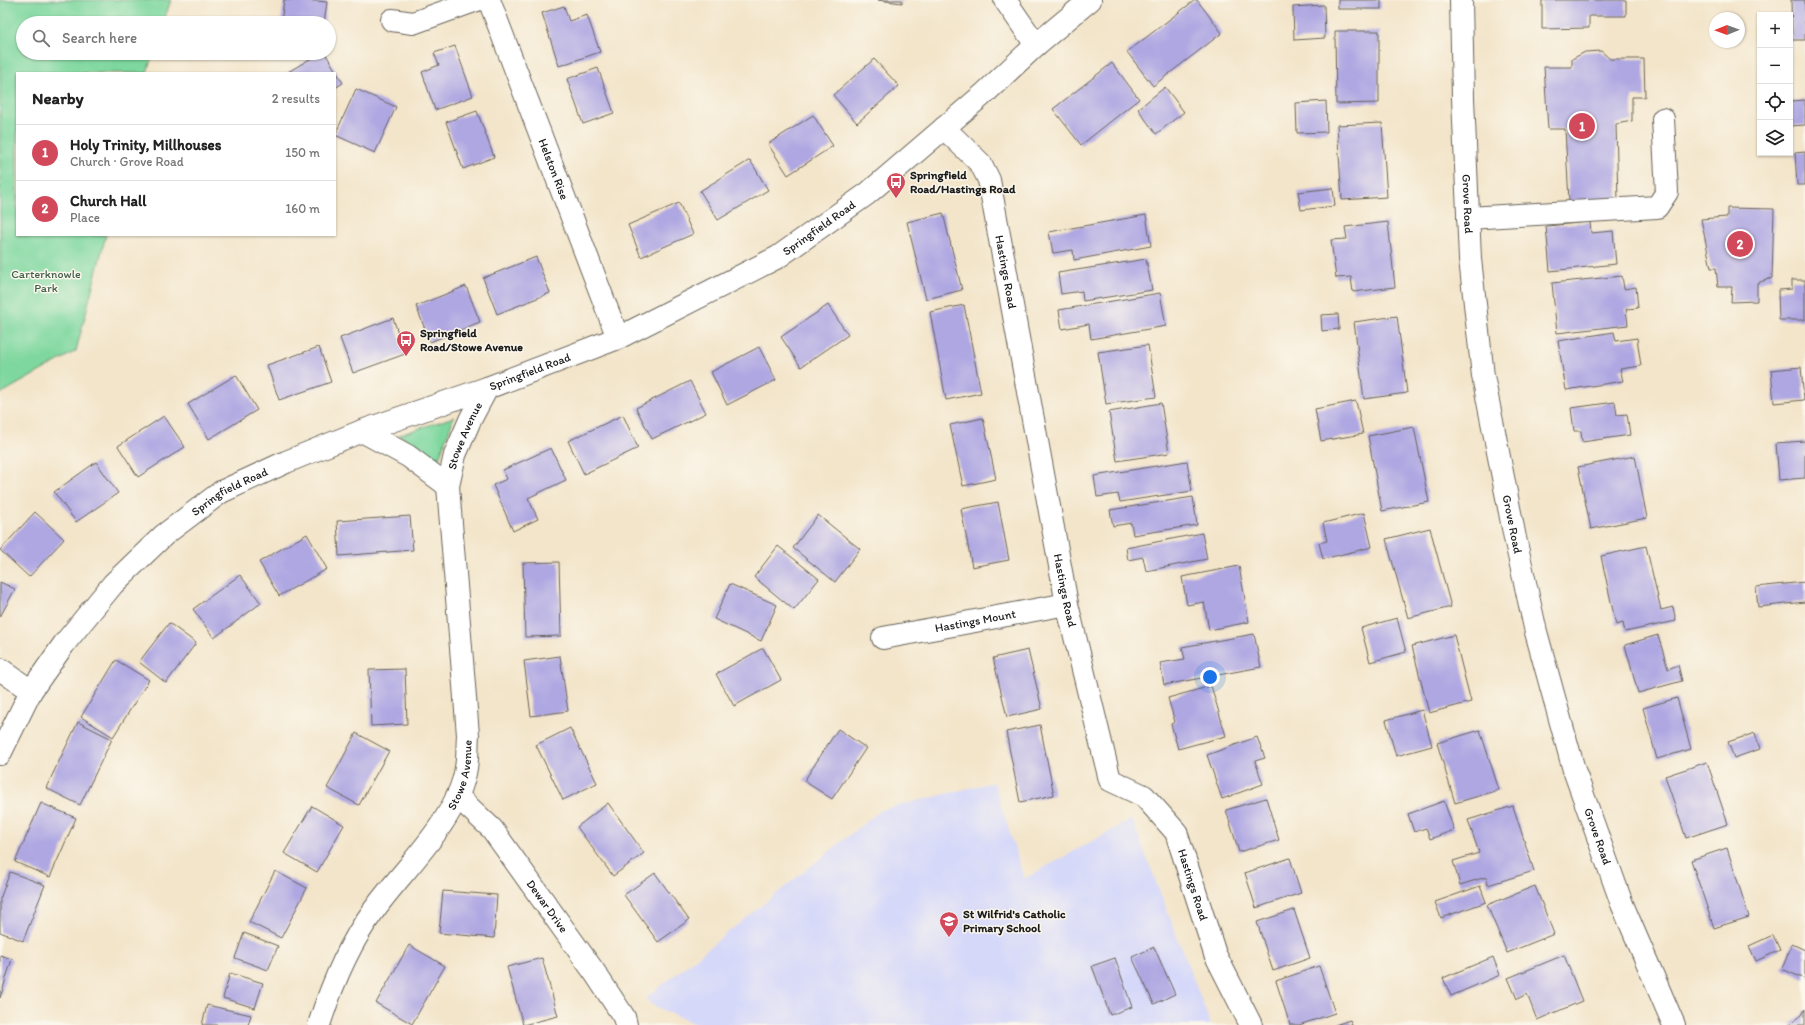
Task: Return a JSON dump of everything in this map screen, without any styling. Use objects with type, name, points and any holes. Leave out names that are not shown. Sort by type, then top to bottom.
[{"type":"street","points":[[392,20],[413,23],[477,0]]},
{"type":"street","name":"Helston Rise","points":[[489,0],[618,338]]},
{"type":"street","points":[[1005,0],[1036,45]]},
{"type":"street","name":"Springfield Road","points":[[0,754],[32,691],[64,644],[112,584],[164,535],[221,492],[286,462],[362,431],[487,388],[618,338],[698,299],[778,257],[867,194],[944,128],[1036,45],[1090,0]]},
{"type":"street","name":"Grove Road","points":[[1461,0],[1463,98],[1470,258],[1483,376],[1515,538],[1536,632],[1577,778],[1622,904],[1674,1025]]},
{"type":"street","points":[[1468,218],[1657,207],[1667,192],[1663,119]]},
{"type":"street","name":"Hastings Road","points":[[944,128],[981,164],[989,180],[1067,604],[1110,780],[1144,796],[1176,832],[1215,954],[1251,1025]]},
{"type":"street","name":"Stowe Avenue","points":[[319,1025],[346,953],[374,910],[442,824],[457,796],[466,769],[468,735],[448,486],[455,455],[470,420],[487,388]]},
{"type":"street","name":"Stowe Avenue","points":[[362,431],[408,456],[448,486]]},
{"type":"street","name":"Hastings Mount","points":[[883,638],[1067,604]]},
{"type":"street","points":[[0,669],[32,691]]},
{"type":"street","name":"Dewar Drive","points":[[457,796],[492,829],[595,973],[624,1017],[626,1025]]},
{"type":"shaded area","name":"St Wilfrid's Catholic Primary School","points":[[994,782],[1024,879],[1132,819],[1211,1025],[697,1025],[650,1004],[646,998],[881,810]]},
{"type":"green space","name":"Carterknowle Park","points":[[0,0],[171,0],[165,16],[16,16],[16,60],[151,60],[147,72],[16,72],[16,236],[106,236],[76,351],[0,394]]},
{"type":"green space","points":[[454,417],[438,461],[399,435]]},
{"type":"building","points":[[284,0],[327,2],[325,16],[282,16]]},
{"type":"building","points":[[878,0],[902,0],[902,3]]},
{"type":"building","points":[[1197,0],[1222,33],[1153,86],[1127,52]]},
{"type":"building","points":[[1338,0],[1381,0],[1381,9],[1338,9]]},
{"type":"building","points":[[1542,0],[1626,0],[1626,16],[1589,16],[1589,28],[1542,29]]},
{"type":"building","points":[[1791,0],[1805,0],[1805,40],[1793,40],[1793,12],[1791,12]]},
{"type":"building","points":[[1324,5],[1325,38],[1294,40],[1293,7]]},
{"type":"building","points":[[564,6],[569,21],[587,15],[600,52],[559,66],[542,13]]},
{"type":"building","points":[[1335,31],[1379,31],[1379,103],[1336,104]]},
{"type":"building","points":[[455,46],[473,96],[435,110],[422,72],[439,65],[434,53]]},
{"type":"building","points":[[1601,51],[1610,59],[1644,59],[1645,97],[1632,97],[1632,121],[1616,124],[1618,200],[1569,201],[1565,129],[1548,129],[1544,67],[1572,67],[1572,59],[1585,52]]},
{"type":"building","points":[[874,59],[899,86],[857,123],[833,95]]},
{"type":"building","points":[[308,60],[329,60],[343,83],[336,87],[336,72],[288,72]]},
{"type":"building","points":[[1112,63],[1139,99],[1081,145],[1053,109]]},
{"type":"building","points":[[598,68],[614,113],[583,124],[567,79]]},
{"type":"building","points":[[1165,87],[1184,112],[1156,134],[1138,109]]},
{"type":"building","points":[[356,89],[396,107],[375,153],[336,135]]},
{"type":"building","points":[[1805,100],[1805,125],[1793,126],[1793,101]]},
{"type":"building","points":[[1326,101],[1327,132],[1297,133],[1296,103]]},
{"type":"building","points":[[477,111],[494,157],[463,169],[446,122]]},
{"type":"building","points":[[813,115],[833,146],[788,175],[768,144]]},
{"type":"building","points":[[1382,123],[1387,197],[1342,200],[1337,125]]},
{"type":"building","points":[[1805,152],[1805,185],[1797,185],[1795,153]]},
{"type":"building","points":[[750,160],[768,190],[718,220],[700,191]]},
{"type":"building","points":[[1333,188],[1335,206],[1301,210],[1298,192]]},
{"type":"building","points":[[679,203],[693,234],[641,257],[628,225]]},
{"type":"building","points":[[1727,208],[1774,209],[1772,278],[1757,283],[1757,301],[1731,302],[1732,287],[1718,287],[1716,268],[1711,268],[1701,219],[1727,217]]},
{"type":"building","points":[[943,213],[962,290],[926,299],[907,222]]},
{"type":"building","points":[[1146,215],[1151,246],[1074,260],[1073,250],[1053,253],[1049,232]]},
{"type":"building","points":[[1388,222],[1395,287],[1353,292],[1351,277],[1336,278],[1331,240],[1347,239],[1345,227]]},
{"type":"building","points":[[1590,222],[1591,233],[1613,231],[1616,264],[1550,271],[1546,226]]},
{"type":"building","points":[[536,257],[550,293],[497,314],[483,278]]},
{"type":"building","points":[[1146,259],[1152,290],[1083,301],[1082,291],[1061,294],[1058,273]]},
{"type":"building","points":[[1622,276],[1624,289],[1636,287],[1638,308],[1626,309],[1628,325],[1557,333],[1552,283]]},
{"type":"building","points":[[1792,280],[1805,280],[1805,320],[1779,320],[1778,290],[1792,289]]},
{"type":"building","points":[[466,286],[480,322],[430,342],[416,306]]},
{"type":"building","points":[[1160,293],[1166,326],[1091,339],[1089,324],[1062,329],[1059,310]]},
{"type":"building","points":[[828,305],[848,335],[801,367],[781,337]]},
{"type":"building","points":[[964,305],[981,393],[946,400],[930,312]]},
{"type":"building","points":[[1338,314],[1339,329],[1322,331],[1321,315]]},
{"type":"building","points":[[1397,316],[1407,393],[1364,399],[1354,322]]},
{"type":"building","points":[[393,318],[405,354],[353,373],[340,338]]},
{"type":"building","points":[[1614,332],[1616,341],[1637,338],[1641,366],[1620,369],[1623,381],[1566,390],[1558,341]]},
{"type":"building","points":[[1148,345],[1156,397],[1106,404],[1098,352]]},
{"type":"building","points":[[319,347],[331,382],[279,400],[267,365]]},
{"type":"building","points":[[759,347],[776,380],[727,405],[711,372]]},
{"type":"building","points":[[1801,367],[1804,400],[1774,403],[1771,370]]},
{"type":"building","points":[[236,375],[257,410],[209,439],[188,404]]},
{"type":"building","points":[[690,381],[706,413],[652,439],[636,408]]},
{"type":"building","points":[[1356,401],[1363,434],[1321,441],[1315,409]]},
{"type":"building","points":[[1615,402],[1617,415],[1627,414],[1630,435],[1582,442],[1581,431],[1574,431],[1571,408]]},
{"type":"building","points":[[1161,403],[1169,453],[1117,461],[1109,412]]},
{"type":"building","points":[[623,415],[638,448],[584,474],[568,441]]},
{"type":"building","points":[[164,416],[185,447],[138,477],[118,446]]},
{"type":"building","points":[[983,418],[996,479],[963,486],[950,425]]},
{"type":"building","points":[[1414,427],[1429,502],[1382,511],[1368,436]]},
{"type":"building","points":[[1805,441],[1805,478],[1779,480],[1776,443]]},
{"type":"building","points":[[551,448],[566,480],[528,498],[538,519],[513,531],[493,485],[507,479],[503,470]]},
{"type":"building","points":[[1635,456],[1647,518],[1591,529],[1578,467]]},
{"type":"building","points":[[1187,461],[1192,491],[1120,502],[1118,494],[1097,497],[1094,476]]},
{"type":"building","points":[[96,462],[118,493],[76,522],[54,492]]},
{"type":"building","points":[[1193,497],[1197,525],[1133,535],[1131,523],[1113,526],[1110,510]]},
{"type":"building","points":[[998,502],[1009,560],[972,567],[961,509]]},
{"type":"building","points":[[35,512],[64,539],[29,577],[0,550]]},
{"type":"building","points":[[1364,513],[1372,547],[1323,559],[1319,543],[1327,541],[1323,523]]},
{"type":"building","points":[[818,515],[860,549],[835,582],[793,548]]},
{"type":"building","points":[[410,516],[413,550],[339,556],[337,521]]},
{"type":"building","points":[[1430,528],[1451,607],[1408,618],[1386,539]]},
{"type":"building","points":[[1202,533],[1207,559],[1146,571],[1143,557],[1128,560],[1126,548]]},
{"type":"building","points":[[307,534],[327,569],[279,596],[259,562]]},
{"type":"building","points":[[778,546],[819,579],[794,610],[754,577]]},
{"type":"building","points":[[1646,546],[1661,610],[1673,607],[1676,621],[1625,632],[1623,623],[1616,625],[1601,556]]},
{"type":"building","points":[[559,562],[561,636],[525,637],[523,563]]},
{"type":"building","points":[[1239,566],[1249,622],[1209,630],[1204,602],[1187,605],[1182,577]]},
{"type":"building","points":[[240,575],[261,603],[214,638],[193,609]]},
{"type":"building","points":[[0,582],[15,589],[0,617]]},
{"type":"building","points":[[1805,582],[1805,602],[1758,607],[1756,587]]},
{"type":"building","points":[[730,584],[777,605],[761,641],[714,619]]},
{"type":"building","points":[[1397,618],[1406,652],[1370,662],[1361,628]]},
{"type":"building","points":[[169,623],[196,643],[166,683],[139,662]]},
{"type":"building","points":[[1254,634],[1261,667],[1164,685],[1160,663],[1185,659],[1182,647]]},
{"type":"building","points":[[1454,635],[1471,702],[1429,713],[1412,646]]},
{"type":"building","points":[[1658,635],[1668,669],[1678,665],[1682,681],[1638,693],[1625,645]]},
{"type":"building","points":[[763,648],[781,680],[734,706],[716,674]]},
{"type":"building","points":[[1028,650],[1042,709],[1007,717],[993,658]]},
{"type":"building","points":[[560,656],[568,711],[531,716],[524,661]]},
{"type":"building","points":[[116,660],[149,680],[113,737],[81,717]]},
{"type":"building","points":[[405,669],[407,724],[371,726],[369,670]]},
{"type":"building","points":[[1211,686],[1226,736],[1178,749],[1171,724],[1175,722],[1168,698]]},
{"type":"building","points":[[1677,698],[1691,749],[1657,759],[1643,708]]},
{"type":"building","points":[[1422,710],[1432,746],[1396,756],[1386,720]]},
{"type":"building","points":[[78,722],[112,739],[80,805],[46,788]]},
{"type":"building","points":[[1040,725],[1054,795],[1020,802],[1006,732]]},
{"type":"building","points":[[570,728],[597,783],[563,800],[536,745]]},
{"type":"building","points":[[838,729],[866,748],[832,799],[804,781]]},
{"type":"building","points":[[1480,730],[1499,790],[1455,803],[1437,743]]},
{"type":"building","points":[[356,733],[389,751],[359,805],[327,788]]},
{"type":"building","points":[[1755,733],[1760,749],[1734,758],[1728,742]]},
{"type":"building","points":[[1257,737],[1265,758],[1255,761],[1263,784],[1222,799],[1207,755]]},
{"type":"building","points":[[1707,762],[1728,824],[1686,838],[1665,776]]},
{"type":"building","points":[[1266,798],[1279,840],[1239,852],[1226,810]]},
{"type":"building","points":[[1444,801],[1454,830],[1430,839],[1426,828],[1414,832],[1408,814]]},
{"type":"building","points":[[41,803],[76,818],[50,877],[15,862]]},
{"type":"building","points":[[608,803],[644,853],[613,876],[577,827]]},
{"type":"building","points":[[312,806],[344,825],[317,872],[284,853]]},
{"type":"building","points":[[1513,806],[1534,871],[1488,885],[1486,877],[1460,885],[1453,861],[1479,853],[1468,820]]},
{"type":"building","points":[[1727,848],[1749,917],[1714,928],[1691,860]]},
{"type":"building","points":[[1290,858],[1301,893],[1256,908],[1245,873]]},
{"type":"building","points":[[275,871],[307,888],[281,938],[249,922]]},
{"type":"building","points":[[10,872],[45,885],[23,941],[0,932],[0,899]]},
{"type":"building","points":[[655,873],[689,920],[658,942],[624,895]]},
{"type":"building","points":[[1480,886],[1486,902],[1441,918],[1435,902]]},
{"type":"building","points":[[1535,886],[1554,934],[1507,953],[1487,905]]},
{"type":"building","points":[[443,891],[497,895],[494,938],[439,933]]},
{"type":"building","points":[[1294,910],[1310,958],[1273,971],[1257,922]]},
{"type":"building","points":[[244,933],[278,946],[268,970],[235,958]]},
{"type":"building","points":[[1773,935],[1780,950],[1756,961],[1749,946]]},
{"type":"building","points":[[1792,944],[1805,950],[1805,979],[1782,969]]},
{"type":"building","points":[[409,945],[445,966],[412,1024],[376,1003]]},
{"type":"building","points":[[1154,947],[1175,994],[1154,1004],[1132,957]]},
{"type":"building","points":[[0,955],[12,959],[0,998]]},
{"type":"building","points":[[1564,955],[1582,1001],[1537,1020],[1527,994],[1517,999],[1508,978]]},
{"type":"building","points":[[1493,957],[1500,975],[1451,996],[1443,978]]},
{"type":"building","points":[[542,958],[558,1016],[523,1025],[507,967]]},
{"type":"building","points":[[1115,958],[1132,1007],[1110,1015],[1092,966]]},
{"type":"building","points":[[1319,966],[1335,1013],[1299,1025],[1290,1025],[1276,981]]},
{"type":"building","points":[[230,973],[263,983],[255,1008],[223,998]]},
{"type":"building","points":[[207,1005],[251,1015],[248,1025],[202,1025]]},
{"type":"building","points":[[1805,1009],[1805,1025],[1789,1025],[1802,1015]]},
{"type":"building","points":[[1350,1020],[1352,1025],[1335,1025]]},
{"type":"place","name":"Holy Trinity, Millhouses","points":[[1582,126]]},
{"type":"place","name":"Springfield Road/Hastings Road","points":[[896,199]]},
{"type":"place","name":"Church Hall","points":[[1740,244]]},
{"type":"place","name":"Springfield Road/Stowe Avenue","points":[[406,357]]},
{"type":"place","name":"St Wilfrid's Catholic Primary School","points":[[949,938]]}]
